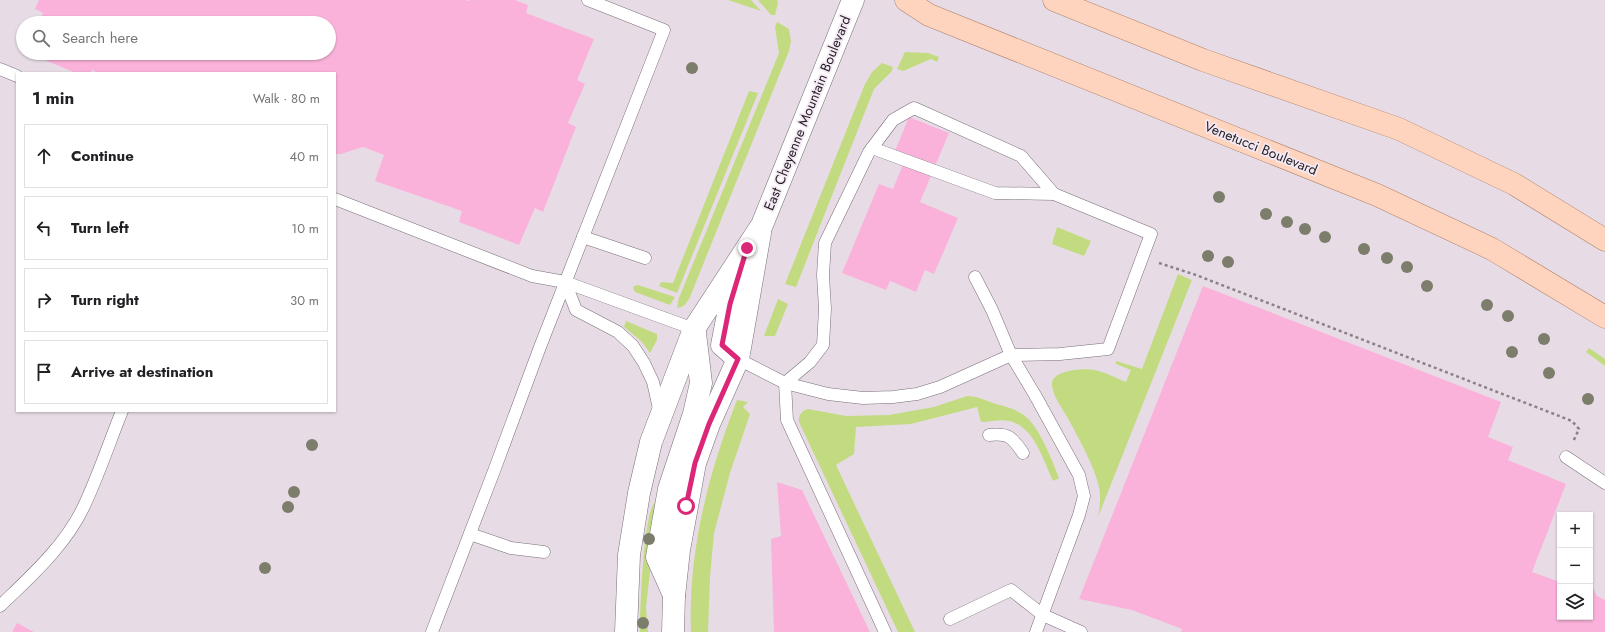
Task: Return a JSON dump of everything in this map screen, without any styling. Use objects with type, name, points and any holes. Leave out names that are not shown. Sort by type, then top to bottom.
[{"type":"main road","name":"Venetucci Boulevard","points":[[906,0],[929,15],[1377,195],[1492,249],[1605,317]]},
{"type":"main road","points":[[1054,0],[1203,60],[1399,129],[1514,184],[1605,240]]},
{"type":"street","name":"East Cheyenne Mountain Boulevard","points":[[626,632],[625,613],[629,554],[638,500],[651,442],[694,329],[762,225],[853,0]]},
{"type":"street","name":"East Cheyenne Mountain Boulevard","points":[[673,632],[674,596],[679,550],[695,463],[709,424],[738,359],[762,225]]},
{"type":"street","name":"East Cheyenne Mountain Boulevard","points":[[738,359],[722,345],[730,304],[747,248]]},
{"type":"street","name":"East Cheyenne Mountain Boulevard","points":[[674,596],[657,556],[669,489],[694,414],[701,383],[694,329]]},
{"type":"lane","points":[[432,632],[565,282],[664,30],[588,0]]},
{"type":"lane","points":[[0,69],[16,76]]},
{"type":"lane","points":[[785,383],[810,362],[823,345],[825,309],[823,275],[825,243],[872,148],[893,120],[914,108],[1021,156],[1054,194]]},
{"type":"lane","points":[[738,359],[785,383],[828,394],[863,398],[892,398],[917,394],[940,387],[1011,355],[1060,354],[1108,349],[1151,234],[1054,194],[995,193],[872,148]]},
{"type":"lane","points":[[336,199],[532,276],[565,282],[694,329]]},
{"type":"lane","points":[[583,237],[645,258]]},
{"type":"lane","points":[[975,277],[992,310],[1011,355],[1079,475],[1084,496],[1079,515],[1036,632]]},
{"type":"lane","points":[[565,282],[576,310],[618,332],[633,346],[654,382],[661,416]]},
{"type":"lane","points":[[785,383],[787,420],[886,632]]},
{"type":"lane","points":[[0,606],[33,574],[64,538],[83,509],[122,412]]},
{"type":"lane","points":[[989,435],[1003,434],[1015,441],[1023,453]]},
{"type":"lane","points":[[1566,457],[1605,483]]},
{"type":"lane","points":[[470,534],[511,548],[544,552]]},
{"type":"lane","points":[[950,619],[1011,590],[1043,615],[1082,632]]},
{"type":"path","points":[[1142,258],[1196,275],[1572,421],[1579,429],[1566,457]]},
{"type":"green space","points":[[728,0],[751,0],[761,11]]},
{"type":"green space","points":[[758,0],[777,0],[778,3],[775,15],[771,15]]},
{"type":"green space","points":[[777,22],[789,29],[791,41],[789,51],[690,297],[682,307],[677,308],[679,298],[779,53],[775,27]]},
{"type":"green space","points":[[905,52],[928,53],[939,57],[937,62],[931,59],[903,71],[897,69]]},
{"type":"green space","points":[[882,63],[893,67],[892,71],[874,89],[796,287],[785,284],[865,84],[872,72]]},
{"type":"green space","points":[[749,91],[758,93],[677,293],[659,286],[661,282],[673,283]]},
{"type":"green space","points":[[1057,227],[1091,241],[1084,256],[1052,244]]},
{"type":"green space","points":[[1178,274],[1192,280],[1098,517],[1100,498],[1097,479],[1085,450],[1055,396],[1052,388],[1053,379],[1062,373],[1069,371],[1089,369],[1102,372],[1126,382],[1131,370],[1116,364],[1116,361],[1142,369]]},
{"type":"green space","points":[[638,285],[675,297],[670,305],[635,292],[633,288],[634,286]]},
{"type":"green space","points":[[778,299],[788,304],[775,336],[764,336]]},
{"type":"green space","points":[[626,321],[657,334],[657,340],[650,353],[641,341],[623,326],[625,325]]},
{"type":"green space","points":[[1589,348],[1605,359],[1605,366],[1586,352]]},
{"type":"green space","points":[[967,396],[979,398],[1011,408],[1025,416],[1041,436],[1059,478],[1053,481],[1037,445],[1025,430],[1018,424],[1006,420],[981,422],[977,407],[911,424],[856,427],[854,454],[836,465],[915,632],[898,632],[799,422],[799,418],[802,412],[808,409],[846,416],[889,415],[934,407]]},
{"type":"green space","points":[[737,400],[748,402],[743,407],[750,414],[730,473],[714,533],[710,577],[708,632],[691,632],[693,572],[702,514],[717,456]]},
{"type":"green space","points":[[655,502],[657,511],[646,607],[648,632],[640,632],[645,543],[651,510]]},
{"type":"building","points":[[39,0],[515,0],[528,5],[526,13],[594,39],[577,80],[585,84],[568,123],[576,127],[543,212],[535,208],[519,245],[459,222],[462,211],[375,181],[384,155],[363,147],[341,154],[336,154],[336,72],[97,72],[92,70],[91,72],[74,72],[45,60],[336,60],[336,16],[42,16],[43,13],[35,9]]},
{"type":"building","points":[[909,117],[949,133],[920,202],[958,218],[934,274],[925,270],[916,292],[890,281],[886,290],[842,273],[879,184],[893,189],[904,162],[892,158]]},
{"type":"building","points":[[1203,286],[1501,402],[1488,437],[1513,447],[1508,460],[1566,484],[1532,572],[1557,581],[1557,620],[1593,620],[1593,588],[1597,596],[1605,600],[1605,632],[1181,632],[1182,629],[1132,610],[1079,599]]},
{"type":"building","points":[[777,482],[802,490],[870,632],[774,632],[771,539],[781,536]]},
{"type":"building","points":[[17,623],[34,632],[12,632]]},
{"type":"route","points":[[686,506],[695,463],[709,424],[738,359],[722,345],[730,304],[747,248]]}]
